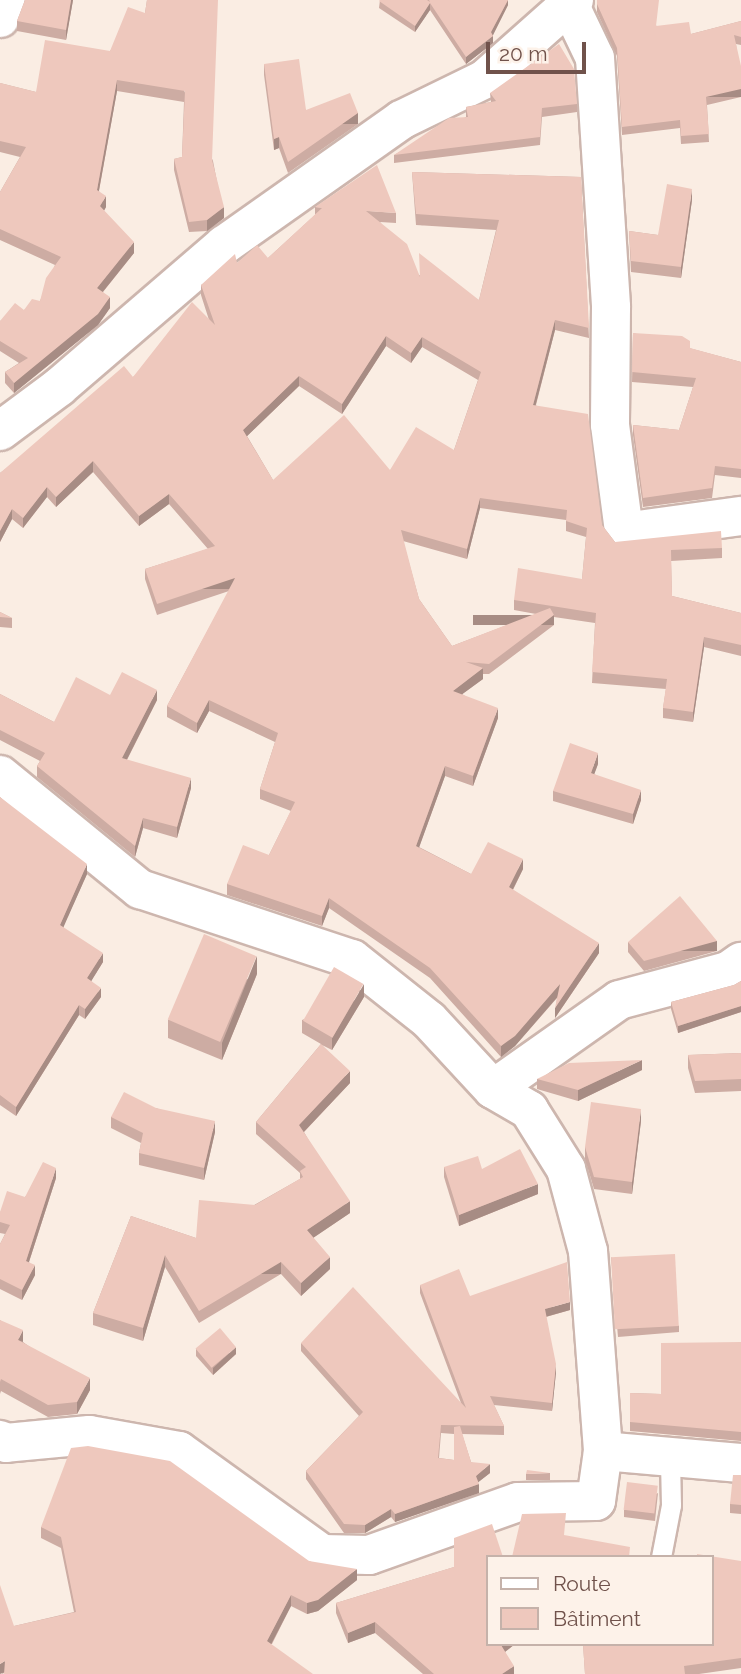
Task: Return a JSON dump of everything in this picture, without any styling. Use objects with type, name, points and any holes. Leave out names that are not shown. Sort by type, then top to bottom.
[{"type":"street","points":[[0,18],[6,0]]},
{"type":"street","points":[[0,431],[60,387],[223,246],[401,120],[485,79],[572,4],[595,58],[611,307],[610,425],[624,532],[741,516]]},
{"type":"street","points":[[0,775],[140,889],[352,960],[429,1020],[493,1088],[530,1110],[566,1169],[588,1251],[603,1451],[596,1501],[518,1502],[369,1555],[357,1555],[322,1554],[179,1451],[89,1434],[6,1443],[0,1440]]},
{"type":"street","points":[[493,1088],[619,1000],[728,971],[741,962]]},
{"type":"street","points":[[603,1451],[670,1460],[741,1462]]},
{"type":"lane","points":[[661,1555],[671,1505],[670,1460]]},
{"type":"building","points":[[25,0],[71,0],[66,30],[17,21]]},
{"type":"building","points":[[147,0],[218,0],[212,160],[224,207],[207,220],[189,222],[174,159],[182,157],[185,91],[117,80],[97,190],[106,196],[100,206],[134,242],[97,288],[110,297],[98,314],[14,383],[5,372],[28,358],[0,341],[0,321],[15,303],[24,310],[32,299],[40,301],[46,278],[61,257],[0,229],[0,192],[26,147],[0,141],[0,83],[36,92],[45,40],[110,51],[128,7],[145,13]]},
{"type":"building","points":[[380,0],[508,0],[491,32],[493,36],[466,57],[430,3],[415,26]]},
{"type":"building","points":[[597,0],[659,0],[656,26],[689,22],[691,34],[741,21],[741,37],[734,35],[741,66],[741,89],[706,97],[709,134],[681,136],[680,120],[622,127],[617,48]]},
{"type":"building","points":[[559,44],[574,69],[577,104],[542,108],[540,137],[394,155],[449,118],[468,117],[466,107],[496,101],[490,93]]},
{"type":"building","points":[[299,59],[306,110],[350,93],[358,113],[288,162],[279,137],[274,139],[264,64]]},
{"type":"building","points":[[377,165],[396,213],[366,211],[407,244],[420,277],[419,253],[479,300],[499,220],[416,214],[412,172],[581,177],[589,328],[555,320],[533,405],[588,414],[602,525],[615,542],[721,531],[722,548],[671,550],[672,596],[741,613],[741,645],[704,637],[693,712],[663,708],[667,679],[592,672],[596,613],[514,600],[518,568],[582,579],[587,528],[566,521],[567,510],[480,498],[467,549],[401,530],[419,599],[452,646],[550,608],[554,615],[489,664],[466,662],[483,668],[453,691],[498,708],[473,776],[445,766],[416,846],[471,874],[488,842],[523,859],[509,887],[599,943],[555,1008],[560,984],[515,1036],[501,1046],[430,968],[329,898],[322,916],[227,884],[243,845],[269,855],[295,802],[260,789],[278,733],[209,700],[197,723],[167,706],[235,578],[157,604],[145,569],[215,546],[169,494],[139,516],[93,461],[56,497],[47,487],[23,518],[12,509],[0,531],[0,473],[124,366],[133,377],[192,302],[215,325],[201,285],[235,254],[237,263],[257,245],[268,258],[322,208],[315,207]],"holes":[[[386,336],[411,353],[422,337],[481,372],[454,450],[416,427],[390,470],[344,415],[273,480],[243,430],[299,376],[342,404]]]},
{"type":"building","points":[[667,184],[692,189],[681,267],[631,261],[629,231],[658,235]]},
{"type":"building","points":[[633,333],[682,336],[690,341],[690,348],[741,362],[741,469],[715,466],[712,488],[643,498],[633,425],[679,430],[696,378],[632,372]]},
{"type":"building","points":[[122,672],[157,690],[122,758],[191,778],[177,827],[143,818],[135,846],[37,766],[45,753],[0,730],[0,694],[54,722],[76,677],[110,695]]},
{"type":"building","points":[[570,743],[598,753],[591,773],[641,790],[633,814],[553,791]]},
{"type":"building","points":[[0,797],[87,864],[60,925],[103,953],[87,978],[101,988],[85,1009],[79,1005],[16,1107],[0,1095]]},
{"type":"building","points":[[680,896],[717,941],[644,961],[628,942]]},
{"type":"building","points":[[204,934],[256,956],[220,1042],[168,1020]]},
{"type":"building","points":[[334,967],[363,984],[332,1038],[303,1021]]},
{"type":"building","points":[[741,981],[741,1006],[678,1026],[671,1002]]},
{"type":"building","points":[[321,1044],[350,1071],[299,1125],[350,1201],[307,1230],[330,1257],[301,1283],[281,1262],[199,1311],[165,1255],[143,1328],[93,1313],[131,1216],[196,1238],[199,1200],[255,1205],[303,1177],[300,1171],[306,1167],[256,1122]]},
{"type":"building","points":[[741,1053],[741,1079],[695,1081],[688,1055]]},
{"type":"building","points":[[642,1060],[578,1090],[537,1079],[569,1063]]},
{"type":"building","points":[[124,1092],[156,1108],[215,1121],[204,1168],[139,1153],[143,1133],[111,1117]]},
{"type":"building","points":[[591,1102],[641,1109],[632,1182],[594,1177],[585,1147]]},
{"type":"building","points":[[520,1149],[538,1184],[459,1215],[444,1167],[478,1156],[482,1169]]},
{"type":"building","points":[[43,1162],[56,1168],[26,1261],[35,1265],[22,1290],[0,1279],[0,1244],[10,1225],[0,1222],[0,1212],[7,1191],[25,1197]]},
{"type":"building","points":[[675,1254],[679,1326],[615,1329],[611,1257]]},
{"type":"building","points":[[567,1262],[570,1302],[545,1309],[556,1364],[552,1403],[490,1396],[504,1426],[441,1425],[438,1458],[454,1460],[454,1427],[460,1426],[471,1462],[490,1464],[476,1476],[479,1484],[395,1514],[391,1509],[365,1525],[344,1524],[306,1471],[363,1412],[301,1343],[353,1287],[466,1408],[420,1285],[459,1269],[470,1296]]},
{"type":"building","points":[[0,1320],[23,1330],[18,1340],[90,1378],[77,1402],[48,1405],[1,1379],[0,1382]]},
{"type":"building","points":[[220,1328],[236,1347],[212,1368],[195,1349]]},
{"type":"building","points":[[741,1342],[741,1432],[630,1422],[630,1393],[661,1394],[661,1343]]},
{"type":"building","points":[[88,1446],[170,1461],[309,1561],[357,1569],[318,1600],[307,1603],[291,1595],[267,1641],[313,1674],[4,1674],[5,1661],[0,1664],[0,1585],[14,1626],[76,1612],[61,1537],[41,1527],[71,1448]]},
{"type":"building","points":[[527,1470],[550,1473],[526,1474]]},
{"type":"building","points":[[733,1475],[741,1475],[741,1505],[730,1504]]},
{"type":"building","points":[[627,1482],[658,1486],[654,1514],[624,1510]]},
{"type":"building","points":[[566,1513],[564,1535],[630,1547],[629,1555],[512,1555],[522,1514]]},
{"type":"building","points":[[492,1524],[502,1555],[486,1555],[486,1646],[502,1646],[514,1666],[502,1674],[434,1674],[375,1622],[348,1633],[336,1603],[454,1567],[454,1538]]},
{"type":"building","points":[[713,1557],[741,1561],[741,1658],[684,1666],[685,1674],[585,1674],[583,1646],[713,1646]]}]
